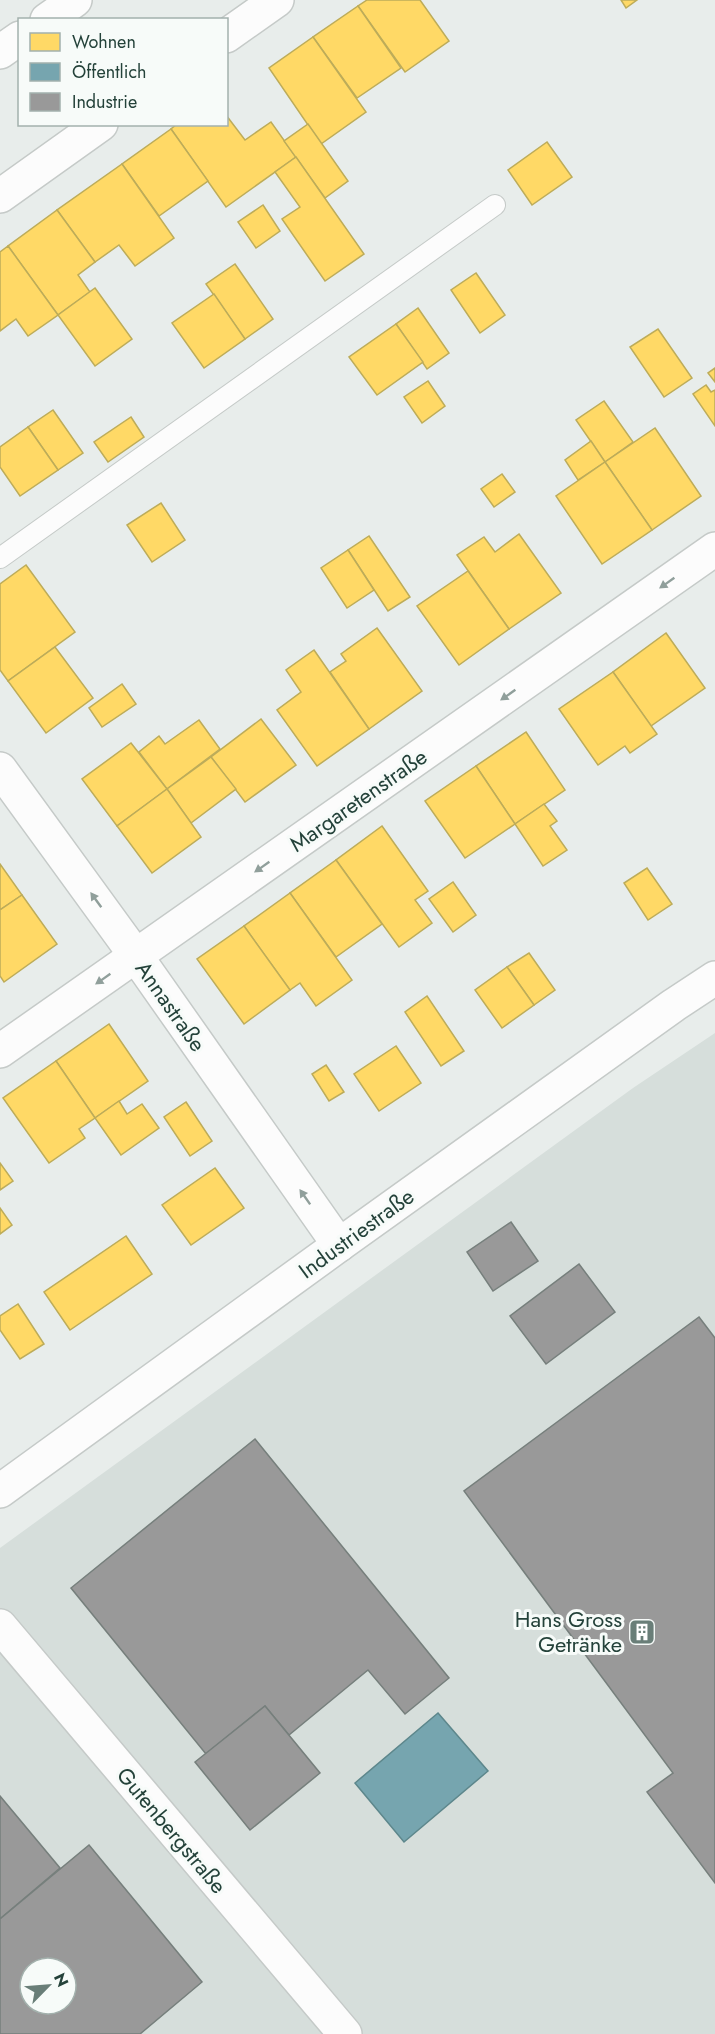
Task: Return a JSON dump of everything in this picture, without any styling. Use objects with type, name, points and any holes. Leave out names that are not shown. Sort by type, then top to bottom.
[{"type":"street","points":[[50,18],[75,0]]},
{"type":"street","points":[[228,35],[277,0]]},
{"type":"street","points":[[0,52],[18,40]]},
{"type":"street","points":[[0,196],[98,126]]},
{"type":"street","name":"Margaretenstraße","points":[[0,1051],[715,549]]},
{"type":"street","name":"Annastraße","points":[[0,769],[136,956],[339,1245]]},
{"type":"street","name":"Industriestraße","points":[[0,1491],[339,1245],[664,1012],[715,978]]},
{"type":"street","name":"Gutenbergstraße","points":[[0,1626],[345,2034]]},
{"type":"lane","points":[[0,558],[495,206]]},
{"type":"shaded area","points":[[715,1033],[715,2034],[0,2034],[0,1548],[633,1088]]},
{"type":"building: Wohnen","points":[[367,0],[420,0],[449,41],[405,72],[358,6]]},
{"type":"building: Wohnen","points":[[621,0],[637,0],[626,8]]},
{"type":"building: Wohnen","points":[[358,6],[401,68],[357,98],[313,37]]},
{"type":"building: Wohnen","points":[[313,37],[366,112],[321,144],[269,68]]},
{"type":"building: Wohnen","points":[[228,118],[245,140],[271,122],[296,157],[226,207],[171,129],[175,126],[228,126]]},
{"type":"building: Wohnen","points":[[308,124],[348,181],[325,198],[284,141]]},
{"type":"building: Wohnen","points":[[171,129],[208,181],[159,216],[122,164]]},
{"type":"building: Wohnen","points":[[547,142],[572,177],[532,205],[508,170]]},
{"type":"building: Wohnen","points":[[296,157],[364,254],[325,281],[282,219],[300,207],[275,172]]},
{"type":"building: Wohnen","points":[[122,164],[174,238],[135,266],[119,245],[95,262],[57,210]]},
{"type":"building: Wohnen","points":[[263,205],[280,231],[256,248],[238,222]]},
{"type":"building: Wohnen","points":[[57,210],[95,262],[78,275],[90,292],[58,315],[8,246]]},
{"type":"building: Wohnen","points":[[8,246],[58,315],[28,336],[16,319],[0,331],[0,252]]},
{"type":"building: Wohnen","points":[[235,264],[273,319],[245,339],[206,284]]},
{"type":"building: Wohnen","points":[[476,273],[505,315],[480,333],[451,290]]},
{"type":"building: Wohnen","points":[[95,288],[132,339],[95,366],[58,315]]},
{"type":"building: Wohnen","points":[[214,294],[245,339],[204,368],[172,323]]},
{"type":"building: Wohnen","points":[[418,308],[449,353],[427,369],[396,324]]},
{"type":"building: Wohnen","points":[[396,324],[423,362],[377,395],[349,357]]},
{"type":"building: Wohnen","points":[[658,329],[692,378],[664,397],[630,347]]},
{"type":"building: Wohnen","points":[[715,368],[715,382],[708,373]]},
{"type":"building: Wohnen","points":[[428,381],[445,406],[422,423],[404,397]]},
{"type":"building: Wohnen","points":[[706,385],[711,392],[715,390],[715,426],[693,394]]},
{"type":"building: Wohnen","points":[[604,401],[633,442],[605,462],[576,420]]},
{"type":"building: Wohnen","points":[[53,410],[83,453],[58,470],[28,427]]},
{"type":"building: Wohnen","points":[[131,417],[144,437],[108,462],[94,442]]},
{"type":"building: Wohnen","points":[[28,427],[58,470],[20,496],[0,467],[0,447]]},
{"type":"building: Wohnen","points":[[655,428],[701,496],[652,530],[605,462]]},
{"type":"building: Wohnen","points":[[591,441],[605,462],[578,480],[565,460]]},
{"type":"building: Wohnen","points":[[605,462],[652,530],[602,564],[556,496]]},
{"type":"building: Wohnen","points":[[502,474],[515,492],[494,507],[481,489]]},
{"type":"building: Wohnen","points":[[161,503],[185,540],[152,562],[127,525]]},
{"type":"building: Wohnen","points":[[519,534],[561,593],[509,629],[457,555],[484,537],[495,552]]},
{"type":"building: Wohnen","points":[[369,536],[410,597],[388,611],[348,550]]},
{"type":"building: Wohnen","points":[[348,550],[374,590],[347,608],[321,568]]},
{"type":"building: Wohnen","points":[[26,565],[75,632],[8,681],[0,670],[0,584]]},
{"type":"building: Wohnen","points":[[468,571],[509,629],[459,665],[417,606]]},
{"type":"building: Wohnen","points":[[377,628],[422,691],[369,729],[330,672],[346,661],[341,654]]},
{"type":"building: Wohnen","points":[[666,633],[705,688],[651,726],[613,672]]},
{"type":"building: Wohnen","points":[[55,647],[93,698],[46,733],[8,681]]},
{"type":"building: Wohnen","points":[[314,650],[369,729],[317,766],[277,710],[301,692],[286,670]]},
{"type":"building: Wohnen","points":[[613,672],[657,734],[630,753],[625,746],[598,765],[559,709]]},
{"type":"building: Wohnen","points":[[122,684],[136,704],[102,727],[89,708]]},
{"type":"building: Wohnen","points":[[261,719],[296,765],[245,802],[211,757]]},
{"type":"building: Wohnen","points":[[199,720],[220,749],[167,789],[139,752],[159,736],[165,744]]},
{"type":"building: Wohnen","points":[[526,732],[565,790],[515,824],[476,766]]},
{"type":"building: Wohnen","points":[[131,743],[167,789],[117,826],[82,779]]},
{"type":"building: Wohnen","points":[[211,757],[236,789],[191,823],[167,789]]},
{"type":"building: Wohnen","points":[[476,766],[515,824],[465,858],[425,801]]},
{"type":"building: Wohnen","points":[[167,789],[201,837],[152,873],[117,826]]},
{"type":"building: Wohnen","points":[[544,804],[557,821],[550,826],[567,850],[543,866],[515,824]]},
{"type":"building: Wohnen","points":[[382,826],[428,891],[415,900],[432,923],[399,947],[336,860]]},
{"type":"building: Wohnen","points":[[336,860],[382,924],[336,957],[290,893]]},
{"type":"building: Wohnen","points":[[0,864],[22,895],[0,910]]},
{"type":"building: Wohnen","points":[[647,868],[672,904],[648,920],[624,883]]},
{"type":"building: Wohnen","points":[[453,882],[476,915],[453,932],[429,899]]},
{"type":"building: Wohnen","points":[[290,893],[352,980],[316,1006],[300,983],[290,990],[244,926]]},
{"type":"building: Wohnen","points":[[22,895],[57,944],[4,982],[0,976],[0,910]]},
{"type":"building: Wohnen","points":[[244,926],[290,990],[244,1024],[197,959]]},
{"type":"building: Wohnen","points":[[529,953],[555,990],[534,1005],[507,967]]},
{"type":"building: Wohnen","points":[[507,967],[534,1005],[502,1028],[475,990]]},
{"type":"building: Wohnen","points":[[427,996],[464,1051],[441,1066],[405,1012]]},
{"type":"building: Wohnen","points":[[109,1024],[148,1081],[95,1118],[56,1061]]},
{"type":"building: Wohnen","points":[[396,1046],[421,1083],[379,1111],[354,1074]]},
{"type":"building: Wohnen","points":[[56,1061],[95,1118],[79,1129],[85,1138],[49,1163],[3,1098]]},
{"type":"building: Wohnen","points":[[326,1065],[344,1092],[329,1101],[312,1074]]},
{"type":"building: Wohnen","points":[[119,1101],[127,1114],[142,1104],[159,1128],[121,1155],[95,1118]]},
{"type":"building: Wohnen","points":[[186,1102],[212,1141],[190,1156],[164,1117]]},
{"type":"building: Wohnen","points":[[0,1163],[13,1181],[0,1190]]},
{"type":"building: Wohnen","points":[[215,1168],[244,1208],[191,1245],[162,1205]]},
{"type":"building: Wohnen","points":[[0,1208],[12,1225],[0,1234]]},
{"type":"building: Wohnen","points":[[126,1236],[152,1274],[70,1330],[44,1292]]},
{"type":"building: Wohnen","points":[[18,1304],[44,1344],[20,1359],[0,1330],[0,1316]]},
{"type":"building: Öffentlich","points":[[438,1713],[488,1771],[404,1842],[355,1783]]},
{"type":"building: Industrie","points":[[511,1222],[538,1261],[493,1291],[467,1252]]},
{"type":"building: Industrie","points":[[579,1264],[615,1312],[546,1364],[510,1316]]},
{"type":"building: Industrie","name":"Hans Gross Getränke","points":[[699,1317],[715,1338],[715,1883],[647,1792],[673,1773],[464,1491]]},
{"type":"building: Industrie","points":[[255,1439],[449,1678],[405,1714],[368,1670],[289,1735],[265,1706],[206,1754],[71,1588]]},
{"type":"building: Industrie","points":[[265,1706],[320,1773],[250,1830],[195,1762]]},
{"type":"building: Industrie","points":[[0,1796],[60,1868],[0,1919]]},
{"type":"building: Industrie","points":[[89,1845],[202,1982],[140,2034],[0,2034],[0,1919]]},
{"type":"place","name":"Hans Gross Getränke","points":[[642,1632]]}]
